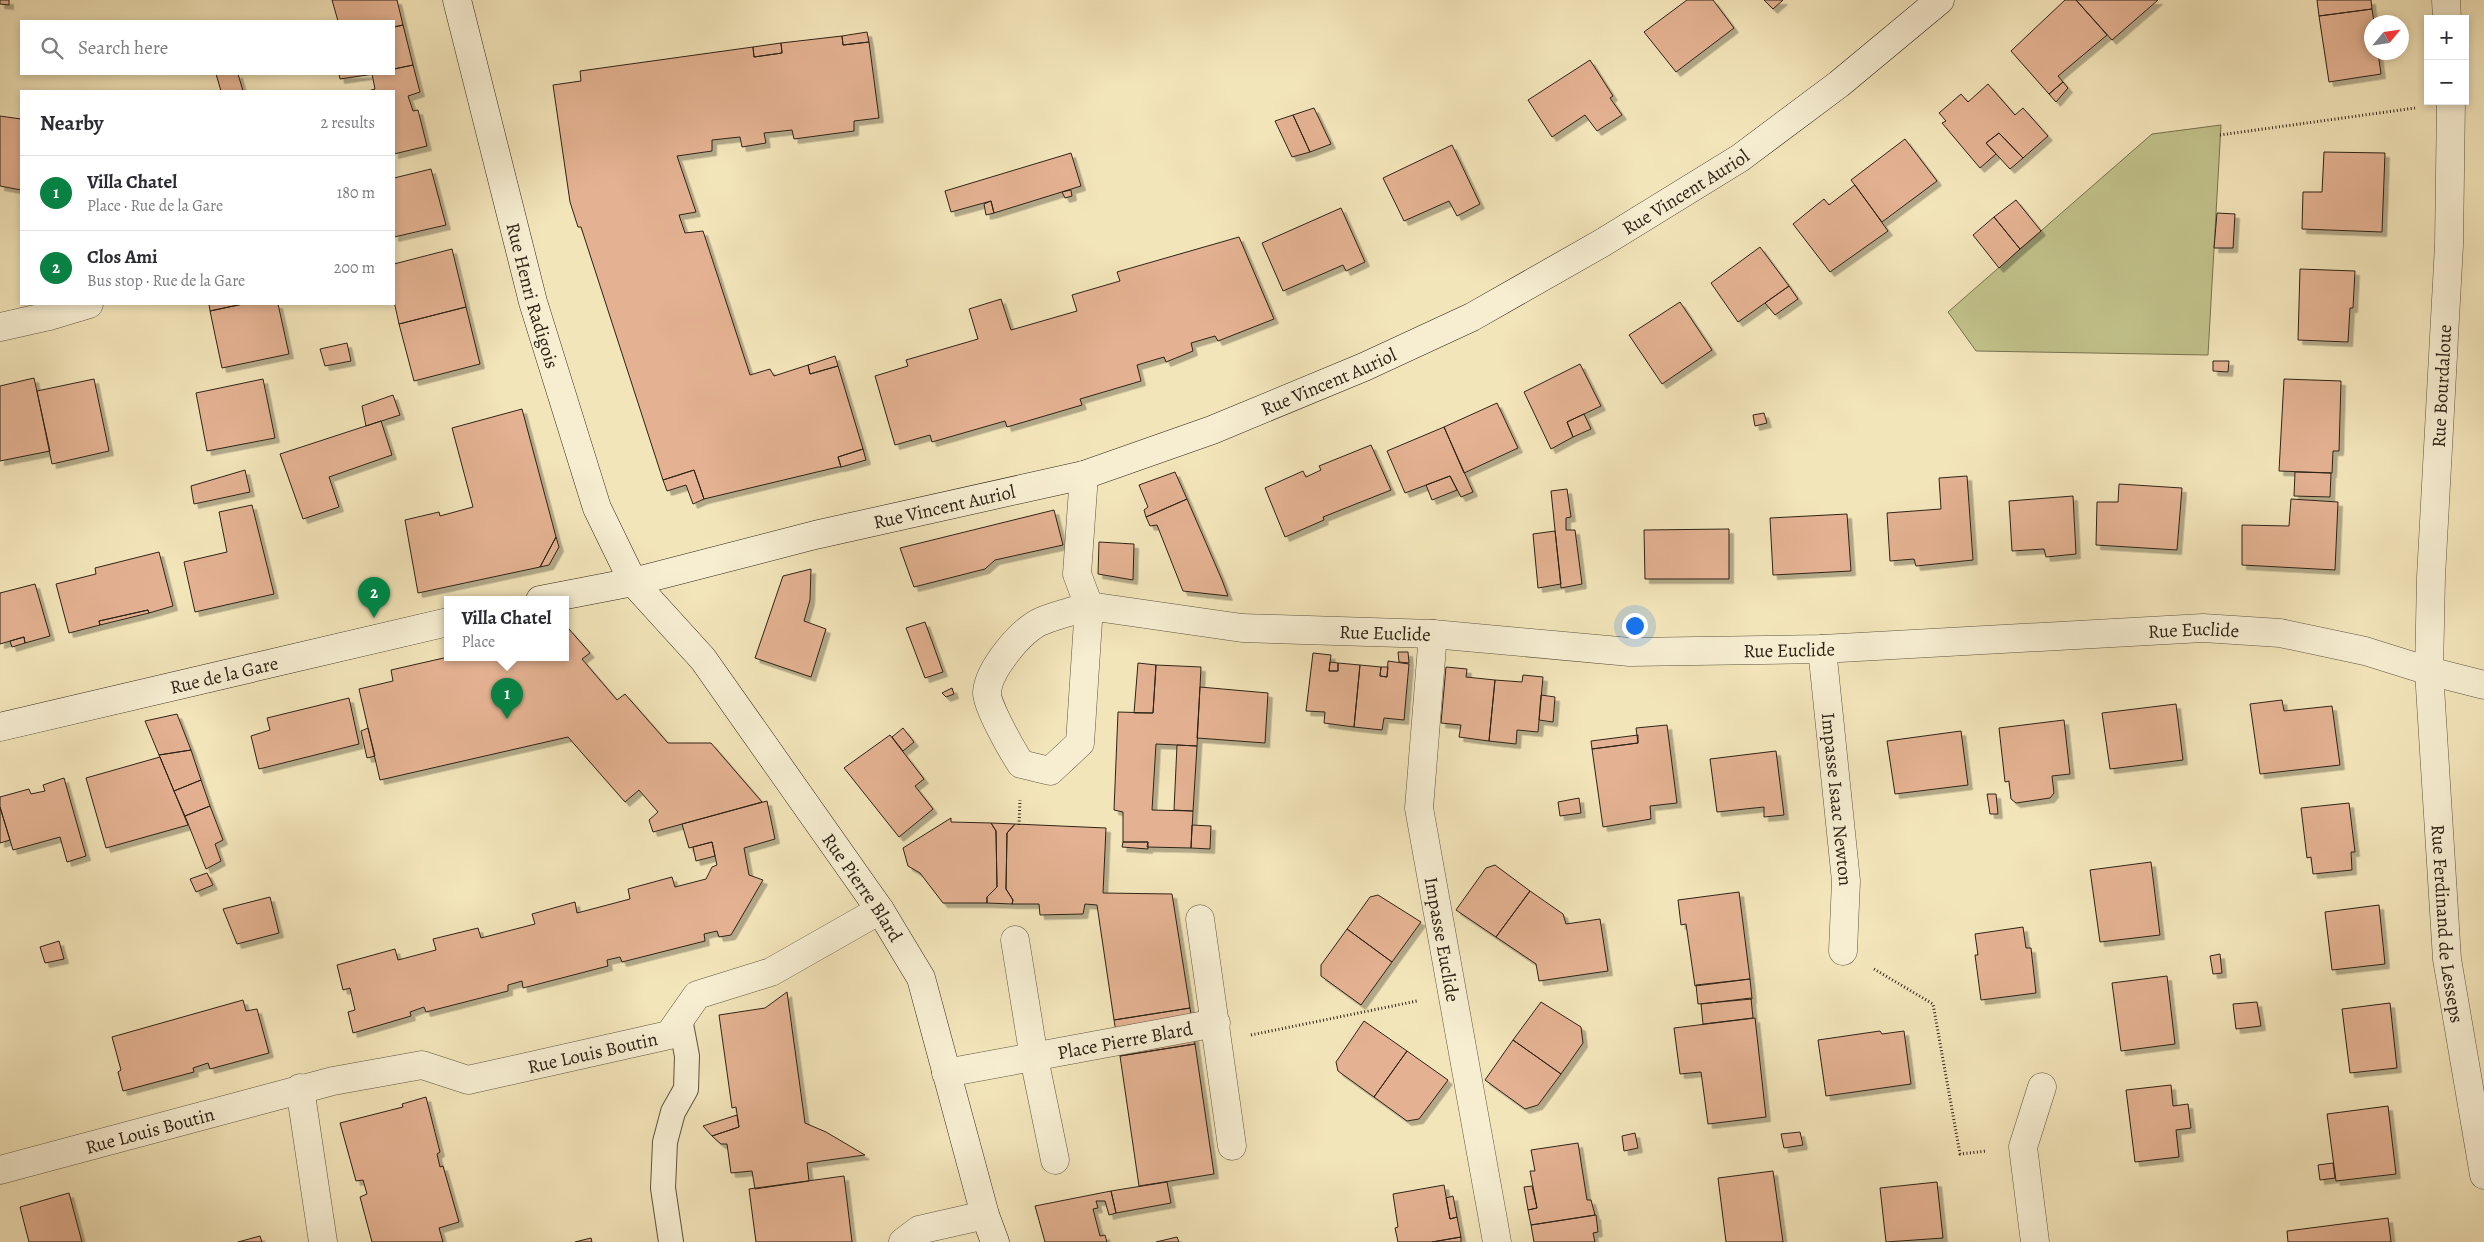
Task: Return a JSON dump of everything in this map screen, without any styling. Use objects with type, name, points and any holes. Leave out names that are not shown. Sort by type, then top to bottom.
[{"type":"street","name":"Rue Henri Radigois","points":[[457,0],[533,302],[597,508],[633,582]]},
{"type":"street","name":"Rue Vincent Auriol","points":[[633,582],[815,535],[1084,475],[1212,430],[1364,367],[1472,317],[1602,243],[1740,158],[1839,84],[1940,0]]},
{"type":"street","points":[[2446,0],[2447,15]]},
{"type":"street","name":"Rue Bourdaloue","points":[[2429,671],[2431,576],[2450,245],[2451,105]]},
{"type":"street","points":[[0,327],[50,316],[86,305]]},
{"type":"street","name":"Rue Euclide","points":[[1084,475],[1077,574],[1089,606],[1080,743],[1050,771],[1021,764],[1005,738],[987,693],[995,667],[1006,652],[1040,622],[1089,606],[1242,628],[1432,634],[1630,652],[1822,649],[2203,628],[2280,633],[2366,651],[2429,671],[2484,685]]},
{"type":"street","points":[[561,596],[633,582]]},
{"type":"street","name":"Rue Pierre Blard","points":[[633,582],[703,659],[880,910],[921,978],[985,1215],[995,1242]]},
{"type":"street","name":"Rue de la Gare","points":[[0,727],[444,623]]},
{"type":"street","name":"Impasse Euclide","points":[[1432,634],[1419,808],[1454,993],[1497,1242]]},
{"type":"street","name":"Impasse Isaac Newton","points":[[1822,649],[1846,882],[1843,951]]},
{"type":"street","name":"Rue Ferdinand de Lesseps","points":[[2429,671],[2447,959],[2484,1175]]},
{"type":"street","name":"Rue Louis Boutin","points":[[0,1170],[300,1088],[422,1065],[468,1080],[669,1035],[697,995],[771,972],[880,910]]},
{"type":"street","name":"Place Pierre Blard","points":[[1200,919],[1232,1146]]},
{"type":"street","name":"Place Pierre Blard","points":[[1015,940],[1034,1058],[1055,1160]]},
{"type":"street","name":"Place Pierre Blard","points":[[946,1073],[1216,1023]]},
{"type":"street","points":[[2035,1242],[2023,1147],[2042,1087]]},
{"type":"street","points":[[300,1088],[323,1242]]},
{"type":"street","points":[[903,1242],[919,1230],[985,1215]]},
{"type":"lane","points":[[671,1242],[662,1188],[665,1142],[673,1112],[686,1089],[687,1056],[680,1019]]},
{"type":"path","points":[[2220,135],[2430,105]]},
{"type":"path","points":[[1843,951],[1933,1004],[1960,1154],[2023,1147]]},
{"type":"path","points":[[1216,1023],[1236,1038],[1454,993]]},
{"type":"green space","points":[[2221,125],[2208,355],[1976,351],[1948,312],[2152,134]]},
{"type":"building","points":[[0,0],[9,0],[9,5],[0,4]]},
{"type":"building","points":[[332,0],[397,0],[403,25],[395,27],[395,20],[338,20]]},
{"type":"building","points":[[1687,0],[1713,0],[1734,28],[1676,72],[1644,32]]},
{"type":"building","points":[[1764,0],[1783,0],[1773,9]]},
{"type":"building","points":[[2065,0],[2076,0],[2107,35],[2058,76],[2063,82],[2049,94],[2011,51]]},
{"type":"building","points":[[2076,0],[2158,0],[2112,40]]},
{"type":"building","points":[[2317,0],[2371,0],[2372,9],[2319,16]]},
{"type":"building","points":[[2372,9],[2373,15],[2364,15],[2364,60],[2379,60],[2381,74],[2329,82],[2319,16]]},
{"type":"building","points":[[403,25],[413,65],[395,69],[395,27]]},
{"type":"building","points":[[867,32],[869,42],[843,45],[842,36]]},
{"type":"building","points":[[842,36],[843,45],[869,42],[879,118],[854,121],[854,131],[794,139],[792,130],[764,133],[766,143],[742,147],[740,137],[712,140],[712,151],[677,156],[696,212],[679,215],[685,233],[703,231],[750,375],[770,369],[774,376],[808,365],[810,374],[838,366],[863,449],[838,457],[841,467],[704,499],[694,470],[663,480],[581,227],[578,227],[570,202],[553,85],[581,81],[580,71],[753,47],[754,57],[782,53],[781,43]]},
{"type":"building","points":[[781,43],[782,53],[754,57],[753,47]]},
{"type":"building","points":[[1590,60],[1613,96],[1610,98],[1622,115],[1597,131],[1585,115],[1552,137],[1528,100]]},
{"type":"building","points":[[413,65],[420,92],[408,96],[413,111],[418,110],[427,146],[395,154],[395,90],[372,90],[375,89],[372,75],[395,75],[395,69]]},
{"type":"building","points":[[216,75],[238,75],[243,90],[221,90]]},
{"type":"building","points":[[339,75],[367,75],[340,79]]},
{"type":"building","points":[[2063,82],[2068,88],[2056,102],[2049,94]]},
{"type":"building","points":[[1988,84],[2015,115],[2023,108],[2048,136],[2023,158],[1999,133],[1986,143],[1996,154],[1980,168],[1942,123],[1946,121],[1939,113],[1961,94],[1968,102]]},
{"type":"building","points":[[1314,108],[1331,144],[1310,152],[1293,115]]},
{"type":"building","points":[[1293,115],[1310,152],[1292,157],[1275,121]]},
{"type":"building","points":[[0,116],[20,119],[20,190],[0,186]]},
{"type":"building","points":[[1999,133],[2023,158],[2010,169],[1986,143]]},
{"type":"building","points":[[1905,139],[1937,181],[1882,222],[1851,180]]},
{"type":"building","points":[[1452,145],[1480,204],[1457,216],[1449,201],[1404,221],[1383,178]]},
{"type":"building","points":[[2324,152],[2385,153],[2382,232],[2302,229],[2303,192],[2322,192]]},
{"type":"building","points":[[1071,153],[1081,186],[994,213],[991,201],[951,212],[945,191]]},
{"type":"building","points":[[431,169],[446,225],[395,237],[395,178]]},
{"type":"building","points":[[1855,185],[1888,231],[1830,272],[1793,224],[1824,199],[1829,205]]},
{"type":"building","points":[[1071,190],[1072,196],[1065,198],[1062,192]]},
{"type":"building","points":[[2016,200],[2041,231],[2020,249],[1994,217]]},
{"type":"building","points":[[991,201],[994,213],[986,215],[984,204]]},
{"type":"building","points":[[1341,208],[1365,262],[1346,271],[1343,265],[1283,291],[1262,243]]},
{"type":"building","points":[[2217,213],[2235,214],[2233,248],[2214,248]]},
{"type":"building","points":[[1994,217],[2020,249],[1999,268],[1973,235]]},
{"type":"building","points":[[1239,237],[1274,319],[1218,341],[1215,336],[1191,343],[1193,351],[1166,362],[1164,357],[1137,365],[1141,381],[1080,399],[1082,405],[1007,427],[1005,421],[932,442],[930,435],[895,445],[875,376],[908,366],[906,360],[978,339],[969,309],[1001,299],[1011,330],[1077,311],[1072,295],[1120,281],[1117,272]]},
{"type":"building","points":[[1760,247],[1789,286],[1738,322],[1711,283]]},
{"type":"building","points":[[452,249],[466,307],[399,324],[395,305],[395,264]]},
{"type":"building","points":[[2300,269],[2355,271],[2353,308],[2350,308],[2348,342],[2298,340]]},
{"type":"building","points":[[1789,286],[1798,299],[1775,315],[1765,303]]},
{"type":"building","points":[[1680,302],[1712,350],[1662,384],[1629,335]]},
{"type":"building","points":[[209,305],[238,305],[210,311]]},
{"type":"building","points":[[238,305],[278,305],[289,354],[222,368],[210,311]]},
{"type":"building","points":[[466,307],[480,364],[414,381],[399,324]]},
{"type":"building","points":[[347,343],[351,361],[325,366],[320,349]]},
{"type":"building","points":[[835,356],[838,366],[810,374],[808,365]]},
{"type":"building","points":[[2213,361],[2229,361],[2228,372],[2213,371]]},
{"type":"building","points":[[1580,364],[1601,406],[1567,422],[1573,437],[1551,449],[1524,392]]},
{"type":"building","points":[[34,378],[50,451],[0,461],[0,386]]},
{"type":"building","points":[[94,379],[109,451],[52,464],[37,391]]},
{"type":"building","points":[[263,379],[275,438],[207,451],[196,393]]},
{"type":"building","points":[[2284,379],[2341,381],[2339,451],[2333,451],[2332,473],[2279,471]]},
{"type":"building","points":[[393,395],[400,415],[366,426],[362,406]]},
{"type":"building","points":[[1497,403],[1518,448],[1464,473],[1444,427]]},
{"type":"building","points":[[522,409],[556,537],[540,567],[418,593],[405,520],[439,512],[440,516],[473,507],[452,428]]},
{"type":"building","points":[[1764,413],[1767,423],[1755,426],[1753,415]]},
{"type":"building","points":[[1584,414],[1591,429],[1573,437],[1567,422]]},
{"type":"building","points":[[381,421],[392,455],[329,477],[339,507],[303,519],[280,454]]},
{"type":"building","points":[[1444,427],[1473,492],[1461,497],[1450,476],[1405,493],[1387,451]]},
{"type":"building","points":[[1371,445],[1391,490],[1323,517],[1324,520],[1285,537],[1265,488],[1303,471],[1306,477],[1321,470],[1319,466]]},
{"type":"building","points":[[863,449],[866,460],[841,467],[838,457]]},
{"type":"building","points":[[245,470],[250,492],[194,504],[191,486]]},
{"type":"building","points":[[694,470],[704,499],[693,504],[686,485],[667,491],[663,480]]},
{"type":"building","points":[[1175,472],[1187,499],[1146,517],[1144,510],[1148,507],[1139,485]]},
{"type":"building","points":[[2295,472],[2331,473],[2330,497],[2294,496]]},
{"type":"building","points":[[1450,476],[1457,490],[1432,500],[1426,485]]},
{"type":"building","points":[[1967,476],[1973,560],[1916,566],[1914,559],[1890,561],[1887,513],[1941,509],[1939,478]]},
{"type":"building","points":[[2119,484],[2182,488],[2177,550],[2096,545],[2097,502],[2118,502]]},
{"type":"building","points":[[1567,489],[1571,517],[1566,518],[1566,530],[1575,530],[1582,584],[1561,588],[1551,491]]},
{"type":"building","points":[[2073,496],[2076,554],[2046,557],[2044,549],[2012,551],[2009,501]]},
{"type":"building","points":[[1187,499],[1228,596],[1183,591],[1157,525],[1150,526],[1146,517]]},
{"type":"building","points":[[2291,499],[2338,502],[2335,570],[2242,565],[2242,525],[2289,526]]},
{"type":"building","points":[[252,505],[274,594],[195,612],[184,562],[227,552],[219,512]]},
{"type":"building","points":[[1054,510],[1063,545],[995,560],[985,569],[914,587],[900,548]]},
{"type":"building","points":[[1847,514],[1851,571],[1773,575],[1770,518]]},
{"type":"building","points":[[1729,529],[1729,579],[1645,579],[1644,530]]},
{"type":"building","points":[[1555,531],[1561,584],[1538,588],[1533,534]]},
{"type":"building","points":[[556,537],[559,547],[549,565],[540,567]]},
{"type":"building","points":[[1099,542],[1134,544],[1133,580],[1098,574]]},
{"type":"building","points":[[159,552],[173,606],[149,613],[148,610],[99,621],[100,625],[69,633],[56,584],[96,574],[95,568]]},
{"type":"building","points":[[811,569],[810,600],[804,621],[826,629],[811,677],[755,658],[783,576]]},
{"type":"building","points":[[35,584],[50,636],[25,643],[24,637],[0,644],[0,593]]},
{"type":"building","points":[[148,610],[149,613],[100,625],[99,621]]},
{"type":"building","points":[[925,622],[943,672],[925,678],[906,628]]},
{"type":"building","points":[[569,629],[590,653],[582,659],[617,700],[625,694],[668,743],[711,743],[762,802],[653,832],[649,820],[658,812],[639,790],[625,802],[568,737],[380,780],[359,689],[393,681],[391,670],[444,658],[444,661],[569,661]]},
{"type":"building","points":[[24,637],[25,643],[12,647],[10,641]]},
{"type":"building","points":[[1398,652],[1408,652],[1409,663],[1399,662]]},
{"type":"building","points":[[1313,653],[1331,655],[1329,671],[1338,671],[1338,663],[1360,665],[1354,727],[1324,723],[1325,712],[1306,711]]},
{"type":"building","points":[[1388,661],[1409,664],[1404,720],[1384,718],[1382,730],[1354,727],[1360,665],[1381,667],[1380,676],[1387,677]]},
{"type":"building","points":[[1330,662],[1338,663],[1338,671],[1329,671]]},
{"type":"building","points":[[1138,663],[1156,665],[1153,713],[1134,713]]},
{"type":"building","points":[[1156,665],[1201,667],[1197,746],[1156,744],[1152,810],[1193,811],[1191,848],[1147,847],[1148,842],[1123,842],[1123,812],[1114,810],[1118,712],[1153,713]]},
{"type":"building","points":[[1381,667],[1388,667],[1387,677],[1380,676]]},
{"type":"building","points":[[1446,667],[1467,669],[1466,677],[1495,680],[1489,741],[1459,737],[1461,725],[1441,723]]},
{"type":"building","points":[[1523,675],[1543,677],[1538,732],[1517,730],[1516,744],[1489,741],[1495,680],[1522,682]]},
{"type":"building","points":[[1200,687],[1268,693],[1265,743],[1197,738]]},
{"type":"building","points":[[952,688],[954,694],[946,697],[942,693]]},
{"type":"building","points":[[1541,695],[1555,697],[1553,722],[1539,720]]},
{"type":"building","points":[[349,698],[359,744],[259,769],[251,736],[270,730],[267,718]]},
{"type":"building","points":[[2282,700],[2284,711],[2332,706],[2340,765],[2260,774],[2250,704]]},
{"type":"building","points":[[2176,704],[2183,760],[2110,769],[2102,713]]},
{"type":"building","points":[[177,714],[191,750],[159,755],[145,721]]},
{"type":"building","points":[[2064,720],[2070,774],[2052,776],[2054,793],[2050,798],[2016,803],[2011,799],[2009,781],[2005,782],[1999,728]]},
{"type":"building","points":[[1667,725],[1677,803],[1650,806],[1651,819],[1603,827],[1592,749],[1638,743],[1636,728]]},
{"type":"building","points":[[368,728],[375,756],[367,758],[361,731]]},
{"type":"building","points":[[903,728],[914,742],[903,751],[892,737]]},
{"type":"building","points":[[1961,731],[1968,785],[1895,794],[1887,741]]},
{"type":"building","points":[[890,735],[924,779],[915,786],[933,809],[899,837],[844,768]]},
{"type":"building","points":[[1638,735],[1638,743],[1592,749],[1591,741]]},
{"type":"building","points":[[1177,745],[1197,746],[1193,811],[1174,810]]},
{"type":"building","points":[[191,750],[201,780],[174,791],[159,755]]},
{"type":"building","points":[[1776,751],[1784,815],[1764,817],[1764,807],[1717,812],[1710,759]]},
{"type":"building","points":[[160,757],[188,825],[106,848],[86,778]]},
{"type":"building","points":[[64,778],[86,856],[67,862],[60,837],[13,850],[0,807],[0,797],[29,789],[31,794],[45,791],[43,785]]},
{"type":"building","points":[[201,780],[210,806],[185,816],[174,791]]},
{"type":"building","points":[[1987,794],[1996,794],[1998,814],[1990,814]]},
{"type":"building","points":[[1579,798],[1581,813],[1560,816],[1558,802]]},
{"type":"building","points":[[767,801],[775,839],[744,848],[749,875],[763,880],[731,935],[719,937],[717,931],[704,934],[705,941],[622,962],[620,957],[607,960],[608,966],[523,988],[522,981],[508,985],[508,991],[426,1012],[424,1007],[410,1012],[411,1016],[353,1033],[348,1012],[355,1010],[350,988],[343,990],[337,965],[395,949],[398,960],[436,950],[433,939],[478,928],[481,938],[535,924],[532,914],[575,902],[577,913],[630,899],[628,889],[672,877],[675,887],[706,879],[712,867],[717,865],[712,842],[689,848],[682,824]]},
{"type":"building","points":[[2349,803],[2355,852],[2351,852],[2352,870],[2313,874],[2311,857],[2307,858],[2301,808]]},
{"type":"building","points":[[210,806],[223,840],[215,844],[221,861],[206,869],[185,816]]},
{"type":"building","points":[[0,807],[10,840],[0,843]]},
{"type":"building","points":[[951,818],[951,822],[991,823],[996,831],[997,887],[987,897],[987,903],[943,903],[920,873],[908,866],[903,848]]},
{"type":"building","points":[[991,823],[1015,824],[1007,833],[1006,889],[1013,900],[1012,904],[987,903],[987,897],[997,887],[996,831]]},
{"type":"building","points":[[1015,824],[1106,828],[1103,893],[1172,894],[1190,1008],[1114,1020],[1097,905],[1085,904],[1083,914],[1040,915],[1039,904],[1012,904],[1013,900],[1006,889],[1007,833]]},
{"type":"building","points":[[1192,825],[1211,826],[1210,849],[1191,848]]},
{"type":"building","points":[[712,842],[715,856],[696,861],[693,847]]},
{"type":"building","points":[[1123,842],[1148,842],[1148,849],[1122,847]]},
{"type":"building","points":[[2151,862],[2160,935],[2100,942],[2090,870]]},
{"type":"building","points":[[1495,865],[1530,891],[1496,937],[1456,910],[1486,868]]},
{"type":"building","points":[[207,873],[213,885],[196,892],[190,879]]},
{"type":"building","points":[[1530,891],[1563,914],[1566,924],[1600,919],[1608,971],[1539,981],[1536,964],[1496,937]]},
{"type":"building","points":[[1739,892],[1750,979],[1695,986],[1686,924],[1681,925],[1678,900]]},
{"type":"building","points":[[1378,895],[1421,922],[1392,962],[1347,929],[1370,897]]},
{"type":"building","points":[[270,897],[279,933],[237,944],[223,909]]},
{"type":"building","points":[[2379,905],[2385,964],[2332,970],[2325,912]]},
{"type":"building","points":[[2023,927],[2026,948],[2031,948],[2036,993],[1981,1000],[1975,955],[1978,955],[1975,934]]},
{"type":"building","points":[[1347,929],[1392,962],[1361,1005],[1321,976],[1321,965]]},
{"type":"building","points":[[59,941],[64,959],[45,963],[40,947]]},
{"type":"building","points":[[2220,954],[2222,973],[2213,974],[2210,956]]},
{"type":"building","points":[[2167,976],[2175,1044],[2121,1051],[2112,983]]},
{"type":"building","points":[[1750,979],[1752,999],[1698,1004],[1696,985]]},
{"type":"building","points":[[787,992],[805,1123],[826,1132],[865,1155],[807,1163],[809,1181],[755,1189],[752,1171],[731,1173],[727,1144],[721,1144],[712,1136],[739,1127],[736,1107],[732,1108],[719,1015],[765,1008]]},
{"type":"building","points":[[1751,998],[1753,1018],[1703,1024],[1701,1004]]},
{"type":"building","points":[[243,1000],[246,1011],[257,1009],[269,1053],[210,1069],[208,1063],[193,1068],[194,1072],[123,1091],[118,1072],[121,1070],[112,1037]]},
{"type":"building","points":[[1541,1002],[1581,1027],[1583,1043],[1561,1074],[1513,1040]]},
{"type":"building","points":[[2257,1002],[2261,1026],[2236,1029],[2233,1004]]},
{"type":"building","points":[[2390,1003],[2397,1068],[2350,1073],[2342,1009]]},
{"type":"building","points":[[1190,1008],[1195,1044],[1120,1056],[1114,1020]]},
{"type":"building","points":[[1755,1018],[1766,1117],[1708,1124],[1701,1072],[1680,1074],[1674,1028]]},
{"type":"building","points":[[1364,1021],[1407,1051],[1374,1097],[1338,1071],[1336,1062]]},
{"type":"building","points":[[1880,1031],[1882,1034],[1904,1031],[1911,1084],[1826,1096],[1818,1040]]},
{"type":"building","points":[[1513,1040],[1561,1074],[1538,1105],[1525,1109],[1485,1080]]},
{"type":"building","points":[[1195,1044],[1214,1174],[1139,1186],[1120,1056]]},
{"type":"building","points":[[1407,1051],[1448,1080],[1419,1119],[1407,1121],[1374,1097]]},
{"type":"building","points":[[2171,1085],[2173,1106],[2188,1104],[2191,1128],[2176,1130],[2179,1157],[2135,1162],[2126,1090]]},
{"type":"building","points":[[426,1097],[440,1152],[437,1154],[440,1167],[443,1166],[459,1222],[439,1228],[443,1242],[372,1242],[360,1197],[367,1194],[363,1180],[356,1181],[340,1123],[403,1107],[402,1104]]},
{"type":"building","points":[[2388,1106],[2396,1174],[2336,1181],[2327,1114]]},
{"type":"building","points":[[737,1115],[739,1127],[712,1136],[703,1126]]},
{"type":"building","points":[[1800,1132],[1803,1145],[1784,1148],[1781,1134]]},
{"type":"building","points":[[1635,1133],[1638,1148],[1624,1151],[1622,1136]]},
{"type":"building","points":[[1578,1143],[1587,1200],[1591,1200],[1595,1215],[1531,1225],[1528,1210],[1537,1208],[1530,1171],[1535,1171],[1531,1150]]},
{"type":"building","points":[[2333,1163],[2335,1178],[2320,1180],[2318,1165]]},
{"type":"building","points":[[1773,1171],[1783,1242],[1726,1242],[1718,1178]]},
{"type":"building","points":[[844,1176],[852,1242],[756,1242],[749,1189]]},
{"type":"building","points":[[1167,1182],[1171,1203],[1116,1213],[1111,1191]]},
{"type":"building","points":[[1937,1182],[1943,1238],[1886,1242],[1880,1188]]},
{"type":"building","points":[[1444,1185],[1450,1219],[1457,1217],[1461,1237],[1432,1242],[1398,1242],[1395,1228],[1398,1227],[1393,1194]]},
{"type":"building","points":[[1532,1186],[1537,1208],[1528,1210],[1524,1187]]},
{"type":"building","points":[[1111,1191],[1116,1213],[1109,1215],[1105,1201],[1096,1201],[1098,1208],[1093,1209],[1100,1236],[1105,1235],[1107,1242],[1045,1242],[1035,1206]]},
{"type":"building","points":[[69,1193],[82,1242],[29,1242],[20,1207]]},
{"type":"building","points":[[1453,1196],[1457,1217],[1450,1219],[1446,1198]]},
{"type":"building","points":[[1596,1215],[1598,1232],[1593,1233],[1595,1242],[1534,1242],[1531,1225]]},
{"type":"building","points":[[2388,1218],[2391,1242],[2288,1242],[2287,1231]]},
{"type":"building","points":[[260,1236],[262,1242],[238,1242]]},
{"type":"building","points":[[1177,1237],[1179,1242],[1156,1242]]},
{"type":"building","points":[[1461,1237],[1461,1242],[1432,1242]]},
{"type":"building","points":[[591,1238],[592,1242],[575,1242]]},
{"type":"place","name":"Clos Ami","points":[[374,618]]},
{"type":"place","name":"Villa Chatel","points":[[507,719]]}]
